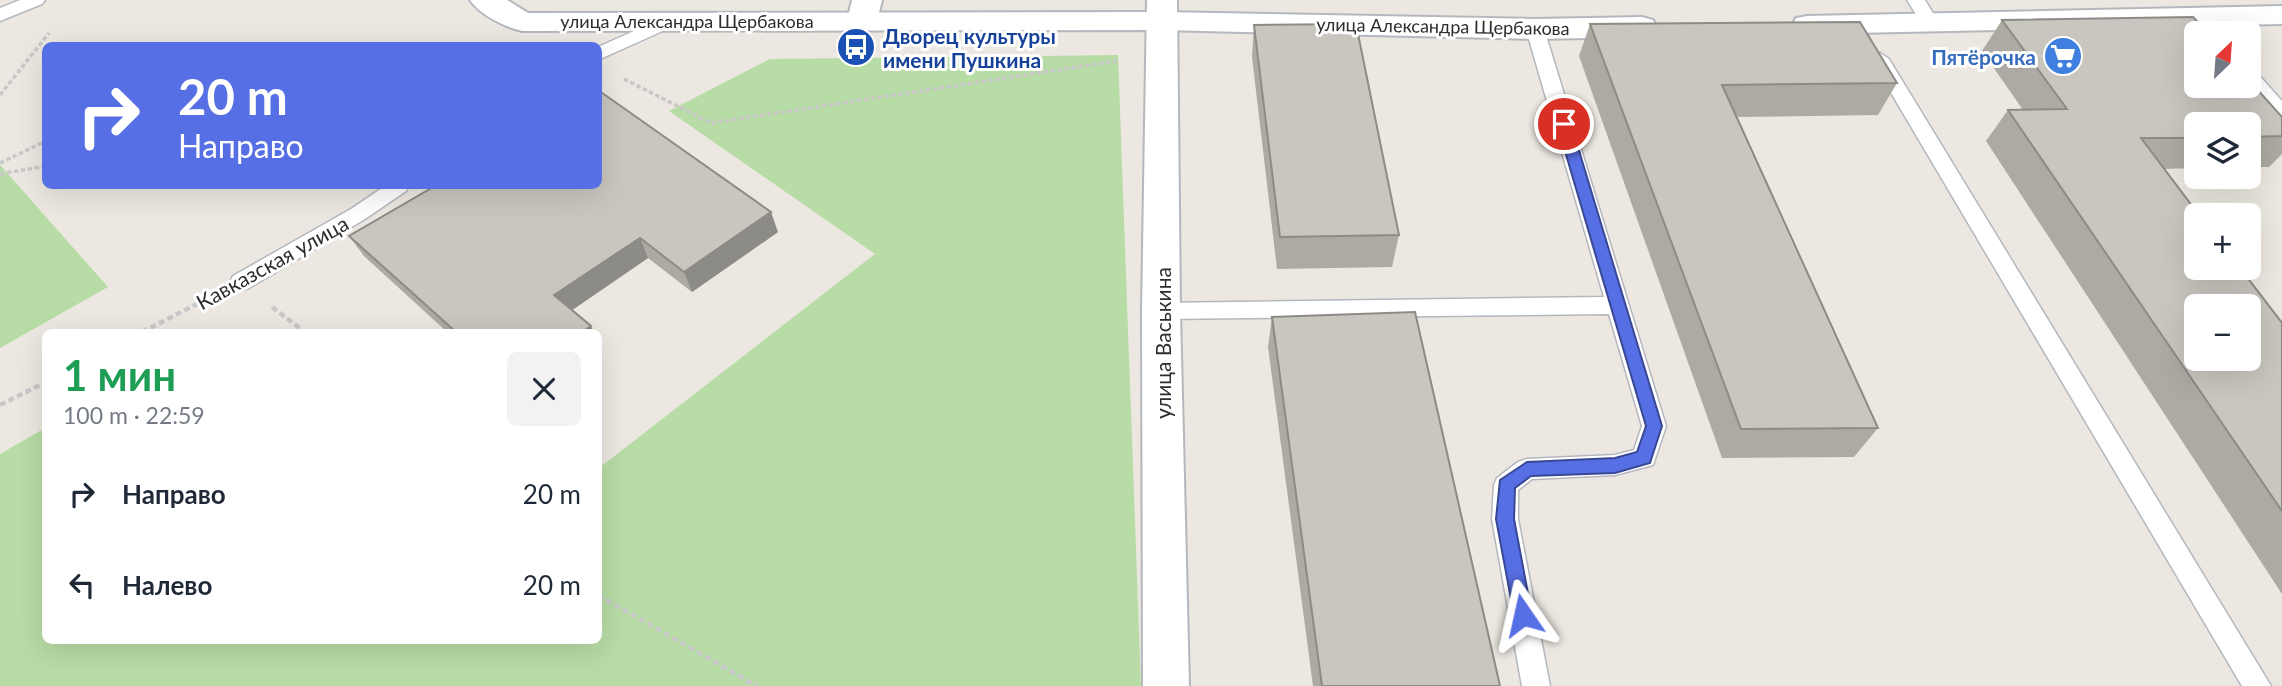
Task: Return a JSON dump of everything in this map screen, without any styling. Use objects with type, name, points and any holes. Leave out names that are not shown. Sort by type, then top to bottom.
[{"type":"street","name":"улица Александра Щербакова","points":[[485,0],[522,22],[670,21],[865,10],[1162,25],[1535,29],[1670,27]]},
{"type":"street","points":[[1777,25],[1858,24],[1923,11],[2184,24]]},
{"type":"street","points":[[2235,21],[2282,15]]},
{"type":"street","name":"улица Васькина","points":[[1162,25],[1161,311],[1166,686]]},
{"type":"lane","points":[[0,15],[36,0]]},
{"type":"lane","points":[[602,52],[670,21]]},
{"type":"lane","points":[[1858,24],[2258,686]]},
{"type":"lane","points":[[1535,29],[1654,426],[1644,458],[1615,465],[1527,469],[1506,485],[1505,519],[1536,686]]},
{"type":"lane","points":[[2261,89],[2282,113]]},
{"type":"lane","name":"Кавказская улица","points":[[241,282],[358,214],[395,189]]},
{"type":"lane","points":[[1161,311],[1619,305]]},
{"type":"path","points":[[616,75],[711,123],[1162,25]]},
{"type":"path","points":[[42,42],[50,32]]},
{"type":"path","points":[[0,95],[42,42]]},
{"type":"path","points":[[0,163],[42,143]]},
{"type":"path","points":[[0,174],[42,167]]},
{"type":"path","name":"Кавказская улица","points":[[148,329],[241,282]]},
{"type":"path","points":[[0,405],[42,384]]},
{"type":"path","points":[[602,597],[757,686]]},
{"type":"green space","points":[[1118,55],[1141,686],[0,686],[0,454],[42,430],[42,644],[602,644],[602,466],[875,254],[669,111],[770,59]]},
{"type":"green space","points":[[0,165],[108,287],[0,348]]},
{"type":"building","points":[[2193,17],[2197,21],[2184,21],[2184,98],[2261,98],[2261,93],[2282,117],[2282,136],[2261,137],[2261,112],[2184,112],[2184,138],[2141,138],[2190,203],[2184,203],[2184,280],[2249,280],[2260,294],[2184,294],[2184,368],[2008,110],[2067,109],[2002,20]]},
{"type":"building","points":[[1860,22],[1897,83],[1722,85],[1878,428],[1741,429],[1590,24]]},
{"type":"building","points":[[1356,24],[1399,235],[1280,237],[1254,25]]},
{"type":"building","points":[[602,93],[771,212],[684,272],[640,238],[554,295],[591,326],[586,329],[453,329],[349,236],[430,189],[602,189]]},
{"type":"building","points":[[2261,296],[2282,323],[2282,511],[2186,371],[2261,371]]},
{"type":"building","points":[[1415,312],[1500,686],[1322,686],[1272,317]]},
{"type":"place","name":"Дворец культуры имени Пушкина","points":[[856,47]]},
{"type":"place","name":"Пятёрочка","points":[[2063,56]]},
{"type":"route","points":[[1523,615],[1505,519],[1506,485],[1527,469],[1615,465],[1644,458],[1654,426],[1564,124]]}]
